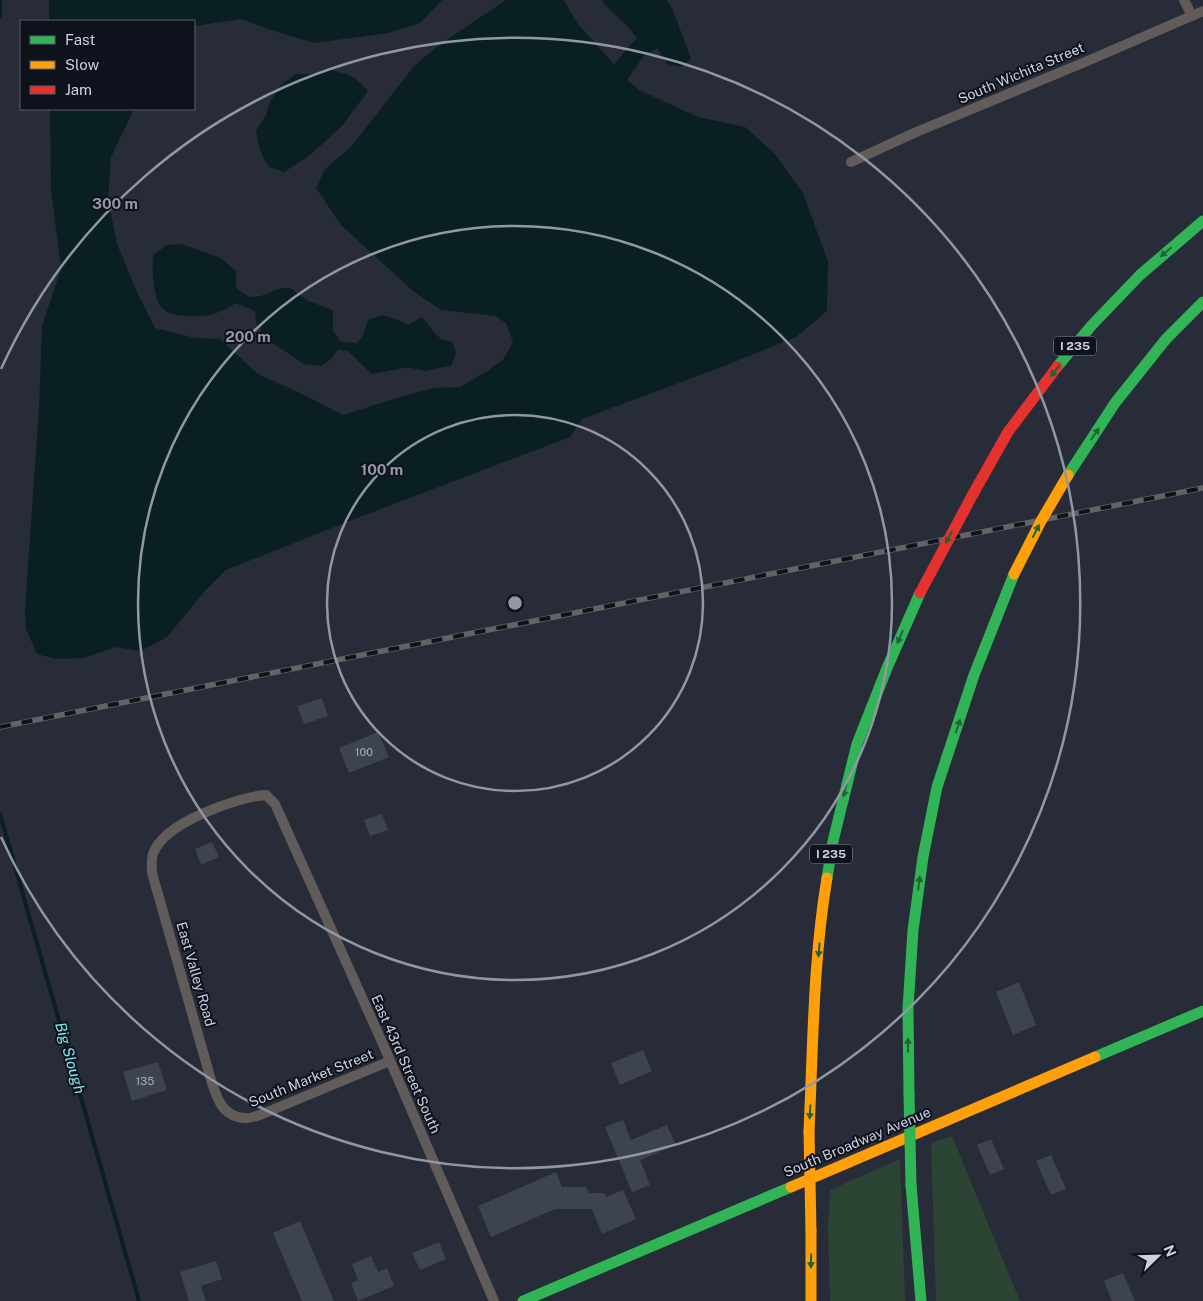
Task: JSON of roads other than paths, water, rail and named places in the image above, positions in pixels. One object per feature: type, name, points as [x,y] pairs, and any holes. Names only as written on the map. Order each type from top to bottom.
[{"type":"main road","name":"I 235","points":[[811,1298],[810,1131],[816,979],[824,901],[833,841],[857,744],[887,668],[920,593],[1008,432],[1092,325],[1140,275],[1201,222]]},
{"type":"main road","points":[[912,1301],[908,1008],[922,856],[940,778],[974,675],[1014,574],[1041,521],[1068,475],[1115,403],[1166,339],[1203,302]]},
{"type":"main road","name":"South Broadway Avenue","points":[[523,1301],[1203,1011]]},
{"type":"main road","points":[[911,1185],[921,1301]]},
{"type":"street","points":[[1184,0],[1192,16]]},
{"type":"street","name":"South Wichita Street","points":[[851,162],[914,133],[1203,11]]},
{"type":"street","name":"East 43rd Street South","points":[[153,854],[160,842],[175,828],[229,803],[266,795],[275,804],[390,1061],[494,1301]]},
{"type":"street","name":"East Valley Road","points":[[153,854],[152,873],[218,1101]]},
{"type":"street","name":"South Market Street","points":[[218,1101],[227,1112],[246,1118],[275,1109],[390,1061]]},
{"type":"waterway","name":"Big Slough","points":[[0,0],[0,17]]},
{"type":"waterway","name":"Big Slough","points":[[0,814],[139,1301]]},
{"type":"railway","points":[[0,727],[1203,488]]}]
